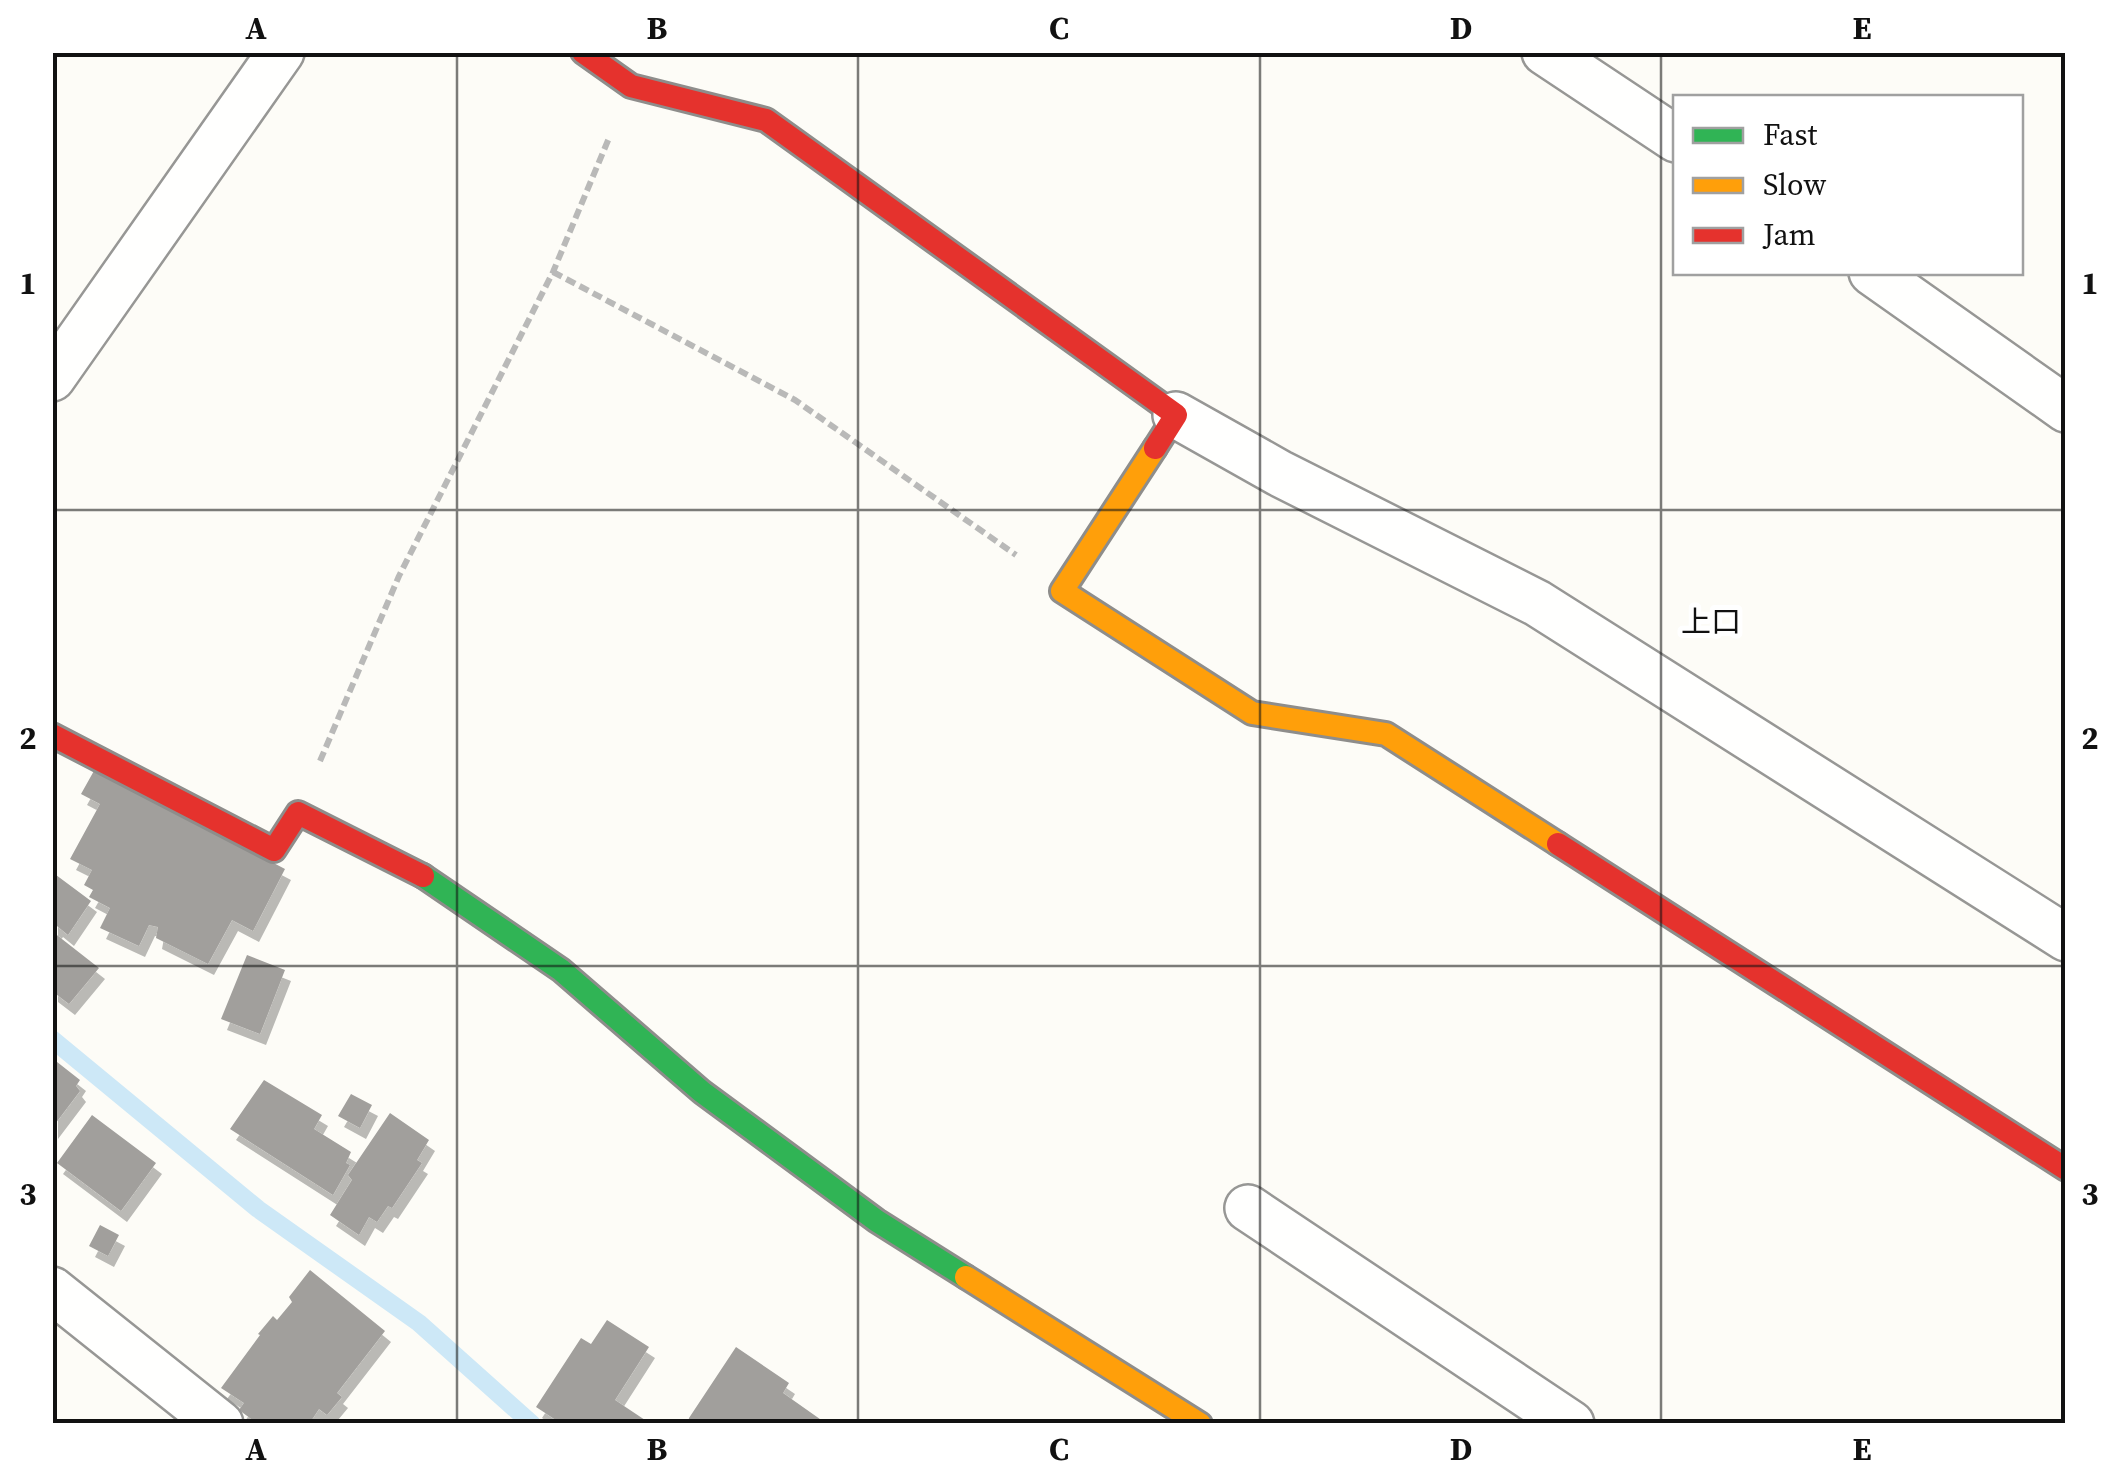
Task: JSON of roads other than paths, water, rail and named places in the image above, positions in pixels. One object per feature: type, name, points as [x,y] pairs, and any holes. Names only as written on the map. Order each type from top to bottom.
[{"type":"street","points":[[52,378],[281,52]]},
{"type":"street","points":[[583,52],[631,86],[766,120],[1176,415],[1279,473],[1536,603],[2066,938]]},
{"type":"street","points":[[1546,52],[1673,138]]},
{"type":"street","points":[[1876,275],[2066,409]]},
{"type":"street","points":[[1176,415],[1062,590],[1252,713],[1386,734],[2066,1169]]},
{"type":"street","points":[[52,735],[274,850],[298,812],[433,881],[562,970],[702,1092],[877,1221],[1200,1424]]},
{"type":"street","points":[[1248,1208],[1571,1424]]},
{"type":"street","points":[[52,1290],[220,1424]]},
{"type":"waterway","points":[[52,1039],[258,1209],[419,1323],[532,1424]]},
{"type":"district","name":"上口","points":[[1711,622]]}]
